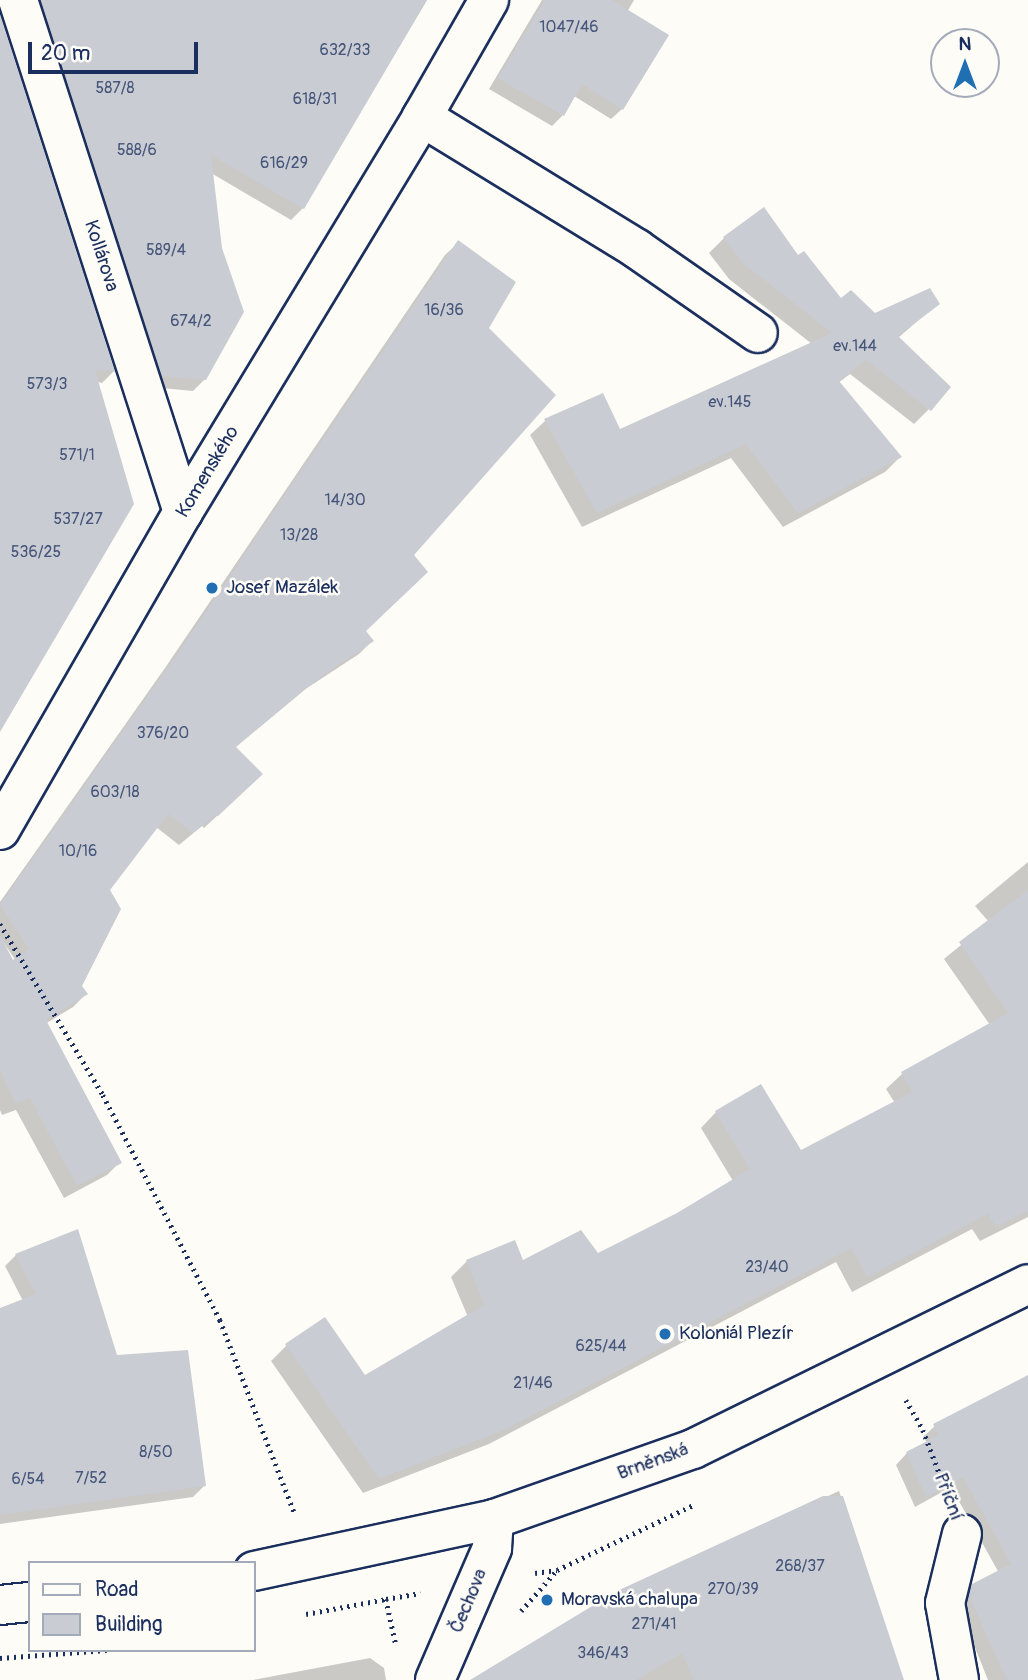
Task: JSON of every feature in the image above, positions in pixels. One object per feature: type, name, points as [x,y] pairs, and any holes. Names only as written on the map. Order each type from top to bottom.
[{"type":"street","name":"Kollárova","points":[[19,0],[183,512]]},
{"type":"street","name":"Komenského","points":[[0,830],[183,512],[422,117],[489,0]]},
{"type":"street","points":[[422,117],[637,249],[758,333]]},
{"type":"street","name":"Brněnská","points":[[256,1571],[309,1562],[494,1519],[693,1449],[1028,1284]]},
{"type":"street","name":"Čechova","points":[[435,1680],[492,1548],[494,1519]]},
{"type":"street","name":"Příční","points":[[959,1680],[945,1603],[962,1534]]},
{"type":"street","points":[[0,1605],[28,1602]]},
{"type":"path","points":[[0,925],[103,1095],[220,1320],[297,1521],[309,1562]]},
{"type":"path","points":[[898,1405],[919,1394]]},
{"type":"path","name":"Příční","points":[[907,1401],[923,1430],[962,1534]]},
{"type":"path","points":[[512,1620],[557,1570],[694,1504]]},
{"type":"path","points":[[293,1616],[386,1599],[397,1653]]},
{"type":"path","points":[[0,1658],[80,1652]]},
{"type":"building","points":[[41,0],[427,0],[304,209],[211,155],[222,248],[244,312],[206,380],[162,376]]},
{"type":"building","points":[[545,0],[612,0],[669,35],[623,110],[582,84],[564,116],[498,78]]},
{"type":"building","points":[[0,15],[115,372],[95,370],[134,504],[0,732]]},
{"type":"building","points":[[764,207],[798,255],[804,251],[841,298],[851,290],[875,313],[930,288],[940,304],[898,336],[951,387],[931,411],[866,360],[839,381],[902,457],[798,513],[746,444],[597,513],[544,419],[603,393],[620,429],[832,333],[744,264],[723,237]]},
{"type":"building","points":[[458,240],[516,282],[489,328],[556,395],[414,555],[428,572],[366,631],[374,641],[320,677],[236,747],[263,774],[218,816],[193,833],[168,814],[110,890],[121,909],[82,986],[88,994],[46,1020],[122,1163],[77,1186],[30,1098],[15,1103],[0,1069],[0,935],[13,960],[29,949],[0,905],[178,653]]},
{"type":"building","points":[[1028,890],[1028,1211],[996,1227],[988,1214],[867,1277],[852,1248],[506,1429],[379,1479],[285,1344],[325,1317],[365,1375],[484,1305],[466,1260],[515,1240],[523,1260],[581,1230],[598,1253],[677,1213],[750,1169],[715,1111],[761,1084],[801,1150],[912,1092],[901,1072],[1008,1013],[959,942]]},
{"type":"building","points":[[78,1229],[117,1355],[188,1350],[206,1486],[0,1515],[0,1308],[36,1294],[15,1254]]},
{"type":"building","points":[[1028,1375],[1028,1680],[1007,1680],[969,1596],[972,1584],[1011,1564],[963,1477],[926,1498],[906,1452],[939,1435],[933,1424]]},
{"type":"building","points":[[823,1496],[843,1496],[904,1680],[694,1680],[682,1653],[636,1680],[470,1680],[617,1591]]},
{"type":"place","name":"Josef Mazálek","points":[[212,588]]},
{"type":"place","name":"Koloniál Plezír","points":[[665,1334]]},
{"type":"place","name":"Moravská chalupa","points":[[547,1600]]}]
